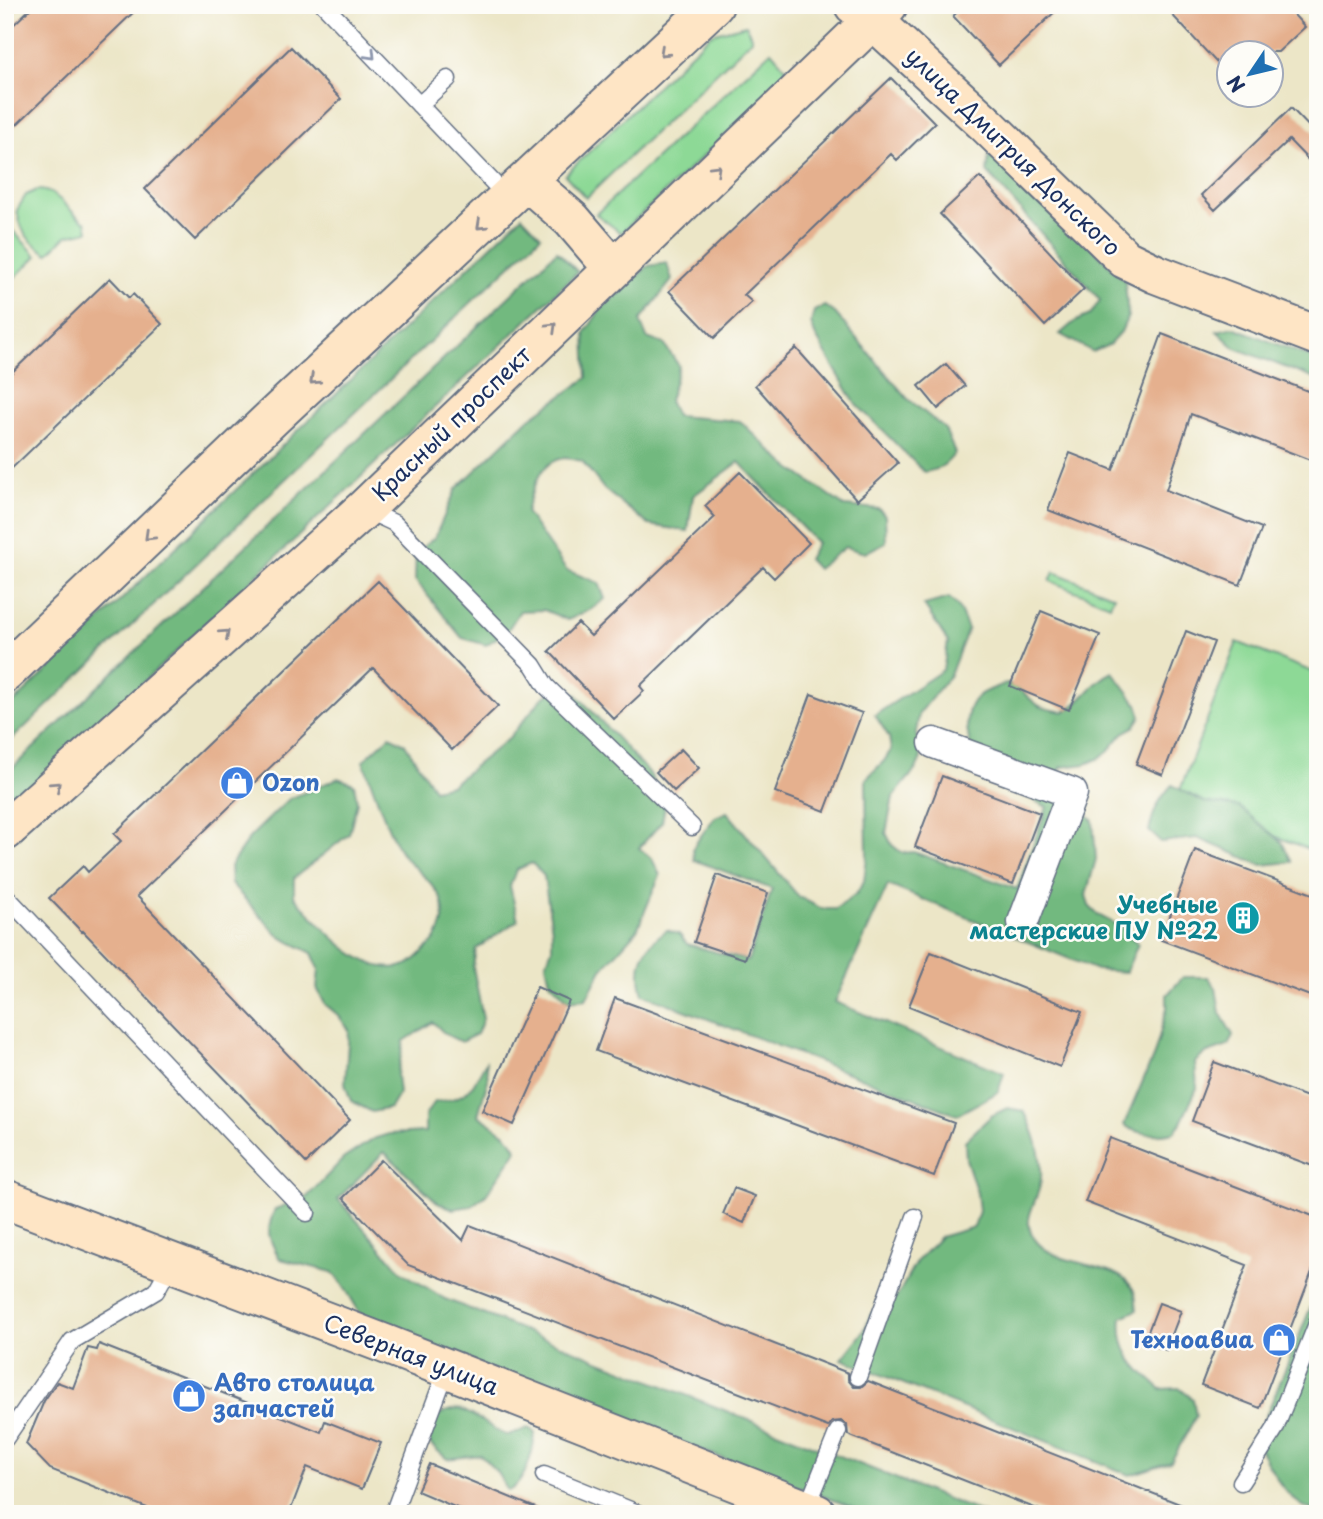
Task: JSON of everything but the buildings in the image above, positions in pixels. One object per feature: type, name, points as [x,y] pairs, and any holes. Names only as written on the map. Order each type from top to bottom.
[{"type":"main road","points":[[5,673],[273,417],[714,5]]},
{"type":"main road","name":"Красный проспект","points":[[5,831],[364,509],[612,268],[871,10]]},
{"type":"main road","name":"улица Дмитрия Донского","points":[[871,10],[1125,259],[1156,274],[1318,336]]},
{"type":"main road","points":[[518,190],[572,220],[612,268]]},
{"type":"main road","name":"Северная улица","points":[[5,1199],[447,1369],[796,1509]]},
{"type":"street","points":[[934,743],[1072,793],[1023,922]]},
{"type":"lane","points":[[324,5],[419,105],[518,190]]},
{"type":"lane","points":[[419,105],[448,79]]},
{"type":"lane","points":[[364,509],[394,523],[533,665],[546,686],[692,827]]},
{"type":"lane","points":[[5,895],[307,1213]]},
{"type":"lane","points":[[858,1377],[915,1217]]},
{"type":"lane","points":[[5,1439],[72,1342],[156,1291],[171,1264]]},
{"type":"lane","points":[[1241,1482],[1275,1429],[1318,1321]]},
{"type":"lane","points":[[393,1514],[447,1369]]},
{"type":"lane","points":[[796,1509],[838,1431]]},
{"type":"lane","points":[[544,1475],[640,1514]]},
{"type":"green space","points":[[746,25],[752,39],[586,198],[565,175],[711,34]]},
{"type":"green space","points":[[771,51],[791,74],[621,233],[596,214]]},
{"type":"green space","points":[[989,154],[1005,158],[1125,281],[1128,316],[1121,332],[1109,345],[1093,352],[1060,334],[1074,322],[1090,315],[1100,300],[987,172]]},
{"type":"green space","points":[[37,190],[58,197],[86,222],[88,231],[66,236],[48,254],[35,245],[23,231],[17,210],[26,195]]},
{"type":"green space","points":[[522,216],[541,236],[5,746],[5,711]]},
{"type":"green space","points":[[9,227],[37,256],[5,287],[5,230]]},
{"type":"green space","points":[[557,251],[578,272],[5,813],[5,775]]},
{"type":"green space","points":[[667,263],[672,280],[640,321],[647,338],[664,344],[679,366],[669,401],[676,416],[740,421],[785,464],[844,506],[879,509],[885,516],[886,542],[865,553],[845,547],[817,569],[808,559],[817,543],[739,462],[693,496],[688,531],[649,525],[604,489],[582,461],[564,458],[555,460],[542,471],[526,512],[566,570],[599,583],[605,599],[590,610],[568,620],[544,610],[520,611],[507,631],[486,645],[462,638],[415,580],[416,553],[435,537],[456,489],[530,418],[587,378],[585,333],[600,310],[648,266]]},
{"type":"green space","points":[[825,306],[835,313],[907,398],[945,429],[955,453],[945,464],[924,472],[855,403],[815,335],[811,323],[814,311]]},
{"type":"green space","points":[[1233,327],[1318,360],[1318,380],[1235,348],[1217,331]]},
{"type":"green space","points":[[1054,572],[1114,596],[1110,605],[1050,581]]},
{"type":"green space","points":[[949,598],[958,606],[968,629],[950,675],[919,714],[916,733],[921,758],[916,769],[893,797],[886,833],[892,845],[902,853],[914,852],[1017,889],[1047,807],[979,772],[971,750],[967,725],[972,703],[980,695],[1002,685],[1012,685],[1041,707],[1064,712],[1113,672],[1137,704],[1141,716],[1134,727],[1123,733],[1098,759],[1086,764],[1062,767],[1054,777],[1058,788],[1093,821],[1096,859],[1086,895],[1089,906],[1098,915],[1121,927],[1138,944],[1126,972],[1097,970],[888,885],[835,1002],[1004,1073],[998,1092],[957,1115],[643,994],[640,974],[640,965],[646,950],[667,930],[679,934],[687,944],[748,961],[772,889],[694,860],[693,848],[700,837],[715,817],[727,812],[799,897],[822,909],[836,909],[857,893],[864,881],[867,856],[866,779],[891,750],[889,737],[875,715],[943,670],[948,642],[924,605]]},
{"type":"green space","points":[[1237,642],[1318,674],[1316,852],[1177,798]]},
{"type":"green space","points":[[560,688],[577,695],[650,774],[665,806],[662,822],[639,848],[652,859],[660,875],[637,930],[602,969],[586,999],[569,1001],[550,982],[546,964],[552,948],[552,930],[544,876],[532,863],[516,870],[510,886],[518,920],[476,949],[473,967],[483,1019],[477,1034],[461,1042],[445,1034],[433,1022],[404,1041],[397,1075],[399,1093],[390,1108],[372,1112],[351,1101],[345,1084],[349,1030],[325,1004],[317,988],[319,969],[312,953],[280,937],[231,884],[230,866],[250,837],[289,799],[338,778],[354,784],[357,802],[349,834],[294,878],[294,896],[316,921],[359,958],[391,968],[410,964],[438,934],[443,905],[435,888],[397,846],[363,761],[390,736],[405,744],[434,789],[451,785],[508,739],[544,696]]},
{"type":"green space","points":[[1172,785],[1204,802],[1239,807],[1282,842],[1292,862],[1262,865],[1197,838],[1161,842],[1149,831],[1157,806]]},
{"type":"green space","points":[[1183,977],[1208,977],[1216,988],[1220,1013],[1233,1035],[1228,1046],[1205,1054],[1195,1062],[1197,1088],[1174,1132],[1142,1133],[1124,1125],[1154,1055],[1167,1008],[1167,995]]},
{"type":"green space","points":[[486,1062],[488,1080],[478,1115],[507,1135],[517,1150],[486,1195],[471,1206],[453,1209],[437,1202],[384,1152],[338,1199],[402,1272],[445,1299],[985,1514],[870,1514],[442,1352],[362,1317],[344,1286],[332,1272],[280,1259],[269,1235],[275,1209],[307,1197],[343,1159],[373,1139],[389,1134],[425,1132],[425,1115],[435,1102],[455,1098],[468,1091]]},
{"type":"green space","points":[[1007,1108],[1024,1111],[1039,1152],[1040,1187],[1029,1218],[1032,1234],[1048,1251],[1114,1273],[1125,1280],[1134,1291],[1137,1310],[1122,1317],[1126,1350],[1144,1374],[1161,1389],[1179,1388],[1193,1399],[1196,1416],[1171,1462],[1130,1475],[842,1359],[864,1331],[871,1314],[898,1295],[916,1262],[940,1237],[974,1227],[979,1211],[977,1193],[966,1159],[965,1141],[991,1116]]},
{"type":"green space","points":[[1318,1290],[1318,1512],[1296,1501],[1280,1484],[1256,1440]]},
{"type":"green space","points":[[458,1409],[503,1434],[529,1428],[535,1433],[524,1474],[508,1491],[496,1471],[480,1455],[447,1459],[430,1444],[430,1430],[435,1419],[444,1412]]},
{"type":"place","name":"Ozon","points":[[237,783]]},
{"type":"place","name":"Учебные мастерские ПУ №22","points":[[1243,918]]},
{"type":"place","name":"Техноавиа","points":[[1279,1340]]},
{"type":"place","name":"Авто столица запчастей","points":[[189,1396]]}]
